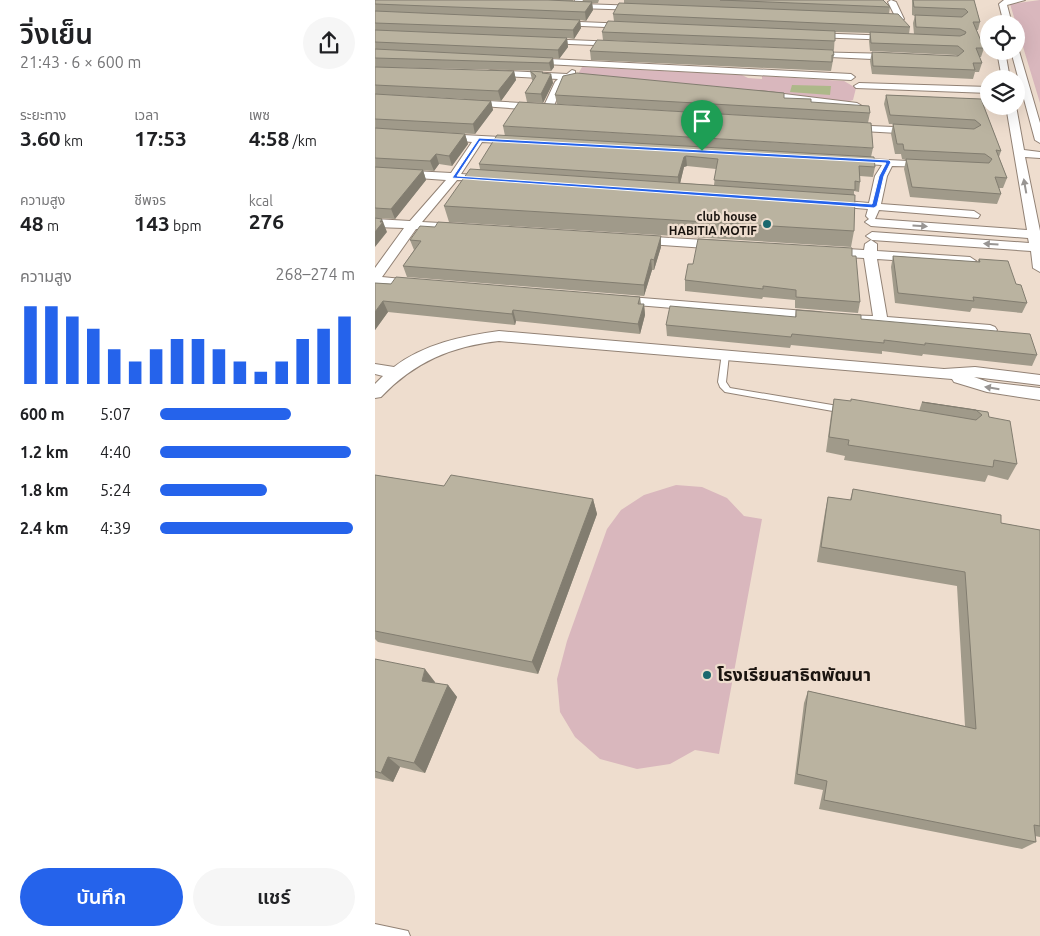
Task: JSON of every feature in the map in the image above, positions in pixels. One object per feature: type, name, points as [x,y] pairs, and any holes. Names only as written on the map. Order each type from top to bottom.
[{"type":"street","points":[[1006,15],[1003,4],[1007,1],[1021,0]]},
{"type":"street","points":[[892,1],[901,2]]},
{"type":"street","points":[[870,17],[904,19],[892,1]]},
{"type":"street","points":[[575,4],[646,8]]},
{"type":"street","points":[[554,23],[592,37],[626,45]]},
{"type":"street","points":[[538,41],[592,37],[641,26]]},
{"type":"street","points":[[807,34],[902,39]]},
{"type":"street","points":[[855,117],[860,89],[851,66],[856,37]]},
{"type":"street","points":[[803,53],[851,66]]},
{"type":"street","points":[[523,61],[562,63],[576,56],[579,64]]},
{"type":"street","points":[[579,64],[851,66],[899,58]]},
{"type":"street","points":[[457,102],[553,108],[555,80],[562,63]]},
{"type":"street","points":[[569,78],[579,64]]},
{"type":"street","points":[[478,73],[555,80],[569,78],[595,79]]},
{"type":"street","points":[[860,89],[980,90]]},
{"type":"street","points":[[925,91],[980,96]]},
{"type":"street","points":[[751,93],[922,132]]},
{"type":"street","points":[[1025,97],[1040,140]]},
{"type":"street","points":[[1013,115],[1037,234],[1040,268]]},
{"type":"street","points":[[836,127],[855,117]]},
{"type":"street","points":[[431,136],[527,142]]},
{"type":"street","points":[[434,285],[375,279],[413,225],[454,177],[479,139]]},
{"type":"street","points":[[1019,150],[1040,149]]},
{"type":"street","points":[[1019,150],[1040,155]]},
{"type":"street","points":[[840,159],[935,165]]},
{"type":"street","points":[[881,321],[870,255],[871,222],[881,176],[889,162]]},
{"type":"street","points":[[375,172],[504,180]]},
{"type":"street","points":[[822,202],[974,215]]},
{"type":"street","points":[[871,222],[1037,234]]},
{"type":"street","points":[[375,223],[467,229]]},
{"type":"street","points":[[872,236],[1038,247]]},
{"type":"street","points":[[624,239],[733,246]]},
{"type":"street","points":[[821,252],[970,261]]},
{"type":"street","points":[[600,298],[990,330]]},
{"type":"street","points":[[375,393],[396,373],[423,355],[443,346],[477,338],[499,336],[944,374],[975,372],[1040,380]]},
{"type":"street","points":[[375,369],[396,373]]},
{"type":"street","points":[[944,374],[987,388],[1040,394]]},
{"type":"lane","points":[[725,355],[721,382],[728,390],[852,411]]},
{"type":"lane","points":[[375,931],[403,936]]},
{"type":"shaded area","points":[[1040,0],[1040,103],[1025,54],[1025,15],[1013,15],[1010,4]]},
{"type":"shaded area","points":[[582,67],[742,75],[748,78],[762,79],[762,76],[844,81],[856,88],[853,100],[846,102],[724,87],[577,76]]},
{"type":"shaded area","points":[[792,85],[831,86],[830,95],[790,92]]},
{"type":"shaded area","points":[[676,485],[702,487],[727,498],[744,516],[762,519],[719,754],[695,750],[670,764],[637,769],[600,759],[575,737],[560,712],[557,679],[567,641],[607,529],[621,510],[644,495]]},
{"type":"building","points":[[375,0],[548,0],[592,2],[585,12],[375,4]]},
{"type":"building","points":[[720,0],[883,0],[890,7]]},
{"type":"building","points":[[913,0],[974,0],[980,22],[973,22],[980,39],[980,48],[976,48],[982,63],[973,63],[975,70],[873,66],[872,52],[958,56],[964,51],[958,46],[871,43],[870,32],[960,36],[965,34],[966,32],[960,29],[916,27],[915,15],[962,17],[968,12],[965,9],[914,7]]},
{"type":"building","points":[[619,3],[898,14],[910,27],[613,14]]},
{"type":"building","points":[[375,11],[580,20],[573,30],[375,23]]},
{"type":"building","points":[[608,21],[835,31],[835,41],[602,32]]},
{"type":"building","points":[[375,30],[567,38],[558,50],[375,42]]},
{"type":"building","points":[[597,40],[833,50],[834,55],[832,55],[832,62],[590,51]]},
{"type":"building","points":[[375,49],[553,58],[549,63],[375,58]]},
{"type":"building","points":[[375,67],[514,71],[498,91],[375,85]]},
{"type":"building","points":[[530,71],[551,74],[541,94],[525,93],[536,76]]},
{"type":"building","points":[[577,73],[784,93],[784,98],[811,99],[811,102],[869,106],[870,113],[555,95],[563,76]]},
{"type":"building","points":[[375,94],[491,101],[473,124],[375,119]]},
{"type":"building","points":[[886,95],[980,99],[980,115],[987,115],[1001,151],[996,150],[1007,178],[995,177],[1001,194],[912,187],[906,159],[989,163],[992,159],[985,154],[904,150],[903,144],[897,144],[893,124],[974,129],[981,125],[975,120],[890,115]]},
{"type":"building","points":[[519,102],[871,123],[873,148],[503,126]]},
{"type":"building","points":[[375,128],[465,134],[449,156],[436,154],[430,161],[375,158]]},
{"type":"building","points":[[497,135],[874,157],[875,167],[859,166],[860,182],[855,181],[855,190],[714,180],[718,159],[686,156],[684,157],[678,177],[479,164]]},
{"type":"building","points":[[375,167],[423,170],[391,209],[375,208]]},
{"type":"building","points":[[470,169],[855,195],[854,231],[444,206]]},
{"type":"building","points":[[375,218],[382,219],[380,222],[383,222],[375,232]]},
{"type":"building","points":[[438,222],[661,236],[654,260],[651,259],[644,285],[403,266],[421,241],[410,240],[420,226],[435,227]]},
{"type":"building","points":[[698,239],[852,248],[852,256],[856,256],[860,302],[796,297],[796,290],[763,286],[763,289],[685,280],[688,264],[693,264]]},
{"type":"building","points":[[893,256],[980,262],[979,259],[1008,261],[1016,284],[1021,285],[1027,303],[973,297],[974,301],[898,293]]},
{"type":"building","points":[[396,277],[640,297],[638,304],[644,304],[638,324],[513,310],[512,314],[383,301],[375,312],[375,283],[391,284]]},
{"type":"building","points":[[670,306],[796,317],[796,310],[861,315],[861,319],[1030,334],[1037,355],[925,343],[925,345],[884,340],[884,343],[792,334],[791,337],[666,325]]},
{"type":"building","points":[[834,399],[851,401],[851,399],[976,420],[982,415],[976,410],[988,412],[989,417],[1010,421],[1017,464],[994,460],[993,467],[848,445],[849,440],[829,437]]},
{"type":"building","points":[[375,475],[444,486],[451,475],[593,499],[532,662],[375,631]]},
{"type":"building","points":[[853,489],[1001,515],[1001,523],[1040,530],[1040,826],[1034,825],[1036,842],[824,800],[827,781],[797,774],[808,691],[976,729],[965,572],[821,547],[828,497],[851,500]]},
{"type":"building","points":[[375,659],[425,669],[422,681],[448,685],[414,763],[388,757],[381,773],[375,771]]},
{"type":"place","name":"club house HABITIA MOTIF","points":[[767,224]]},
{"type":"place","name":"โรงเรียนสาธิตพัฒนา","points":[[707,675]]},
{"type":"route","points":[[479,139],[702,151],[889,162],[881,176],[874,206],[454,177],[479,139]]}]
